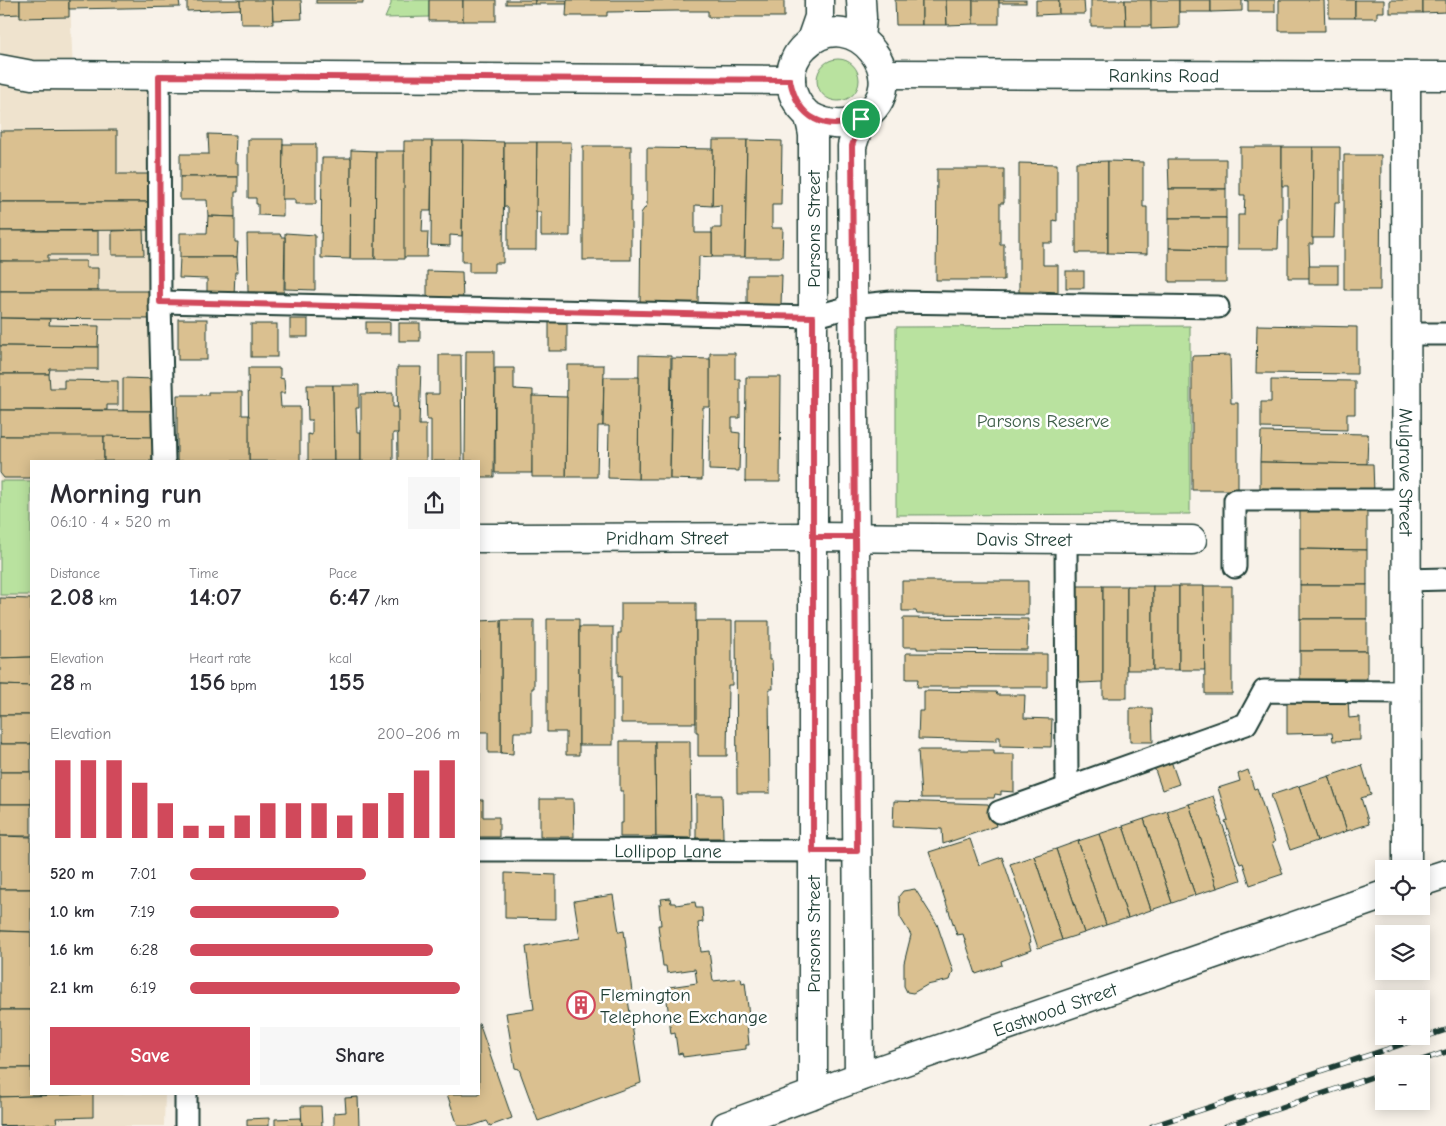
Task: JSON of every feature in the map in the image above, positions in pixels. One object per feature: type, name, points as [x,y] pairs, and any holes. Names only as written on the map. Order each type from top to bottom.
[{"type":"street","points":[[811,40],[819,17],[819,0]]},
{"type":"street","points":[[860,38],[861,0]]},
{"type":"street","points":[[848,33],[860,38],[872,47],[880,60],[883,88],[879,100],[861,119],[847,124],[833,125],[820,122],[808,115],[799,105],[793,93],[790,80],[796,58],[811,40],[822,34],[848,33]]},
{"type":"street","points":[[0,69],[32,75],[790,80]]},
{"type":"street","name":"Rankins Road","points":[[883,74],[1446,76]]},
{"type":"street","points":[[0,84],[32,75]]},
{"type":"street","name":"Mulgrave Street","points":[[1406,76],[1407,860]]},
{"type":"street","name":"Parsons Street","points":[[808,115],[813,135],[813,1094]]},
{"type":"street","name":"Parsons Street","points":[[859,1077],[852,146],[861,119]]},
{"type":"street","name":"Pridham Street","points":[[480,538],[855,537]]},
{"type":"street","name":"Davis Street","points":[[855,537],[1192,540]]},
{"type":"street","points":[[1430,879],[1446,874]]},
{"type":"street","name":"Eastwood Street","points":[[726,1126],[859,1077],[1375,898]]},
{"type":"lane","points":[[159,76],[160,302],[164,460]]},
{"type":"lane","points":[[160,302],[813,317],[853,306],[891,302],[1218,307]]},
{"type":"lane","points":[[1407,334],[1446,334]]},
{"type":"lane","points":[[1236,567],[1235,500],[1407,500]]},
{"type":"lane","points":[[1066,538],[1067,788]]},
{"type":"lane","points":[[1406,580],[1446,579]]},
{"type":"lane","points":[[999,812],[1246,724],[1264,691],[1407,692]]},
{"type":"lane","name":"Lollipop Lane","points":[[480,850],[857,851]]},
{"type":"lane","points":[[186,1095],[186,1126]]},
{"type":"shaded area","points":[[0,0],[70,0],[73,75],[159,76],[164,460],[30,460],[30,1095],[165,1095],[164,1126],[0,1126]]},
{"type":"green space","points":[[391,0],[429,0],[429,17],[385,18]]},
{"type":"green space","points":[[838,59],[853,65],[859,80],[853,95],[838,101],[823,95],[817,80],[823,65]]},
{"type":"green space","name":"Parsons Reserve","points":[[1190,326],[1190,514],[896,515],[896,327]]},
{"type":"green space","points":[[0,481],[30,481],[30,595],[0,595]]},
{"type":"building","points":[[0,0],[20,0],[20,14],[0,15]]},
{"type":"building","points":[[20,0],[69,0],[69,17],[20,18]]},
{"type":"building","points":[[69,0],[179,0],[180,7],[69,9]]},
{"type":"building","points":[[187,0],[240,0],[241,9],[187,11]]},
{"type":"building","points":[[240,0],[272,0],[273,24],[241,24]]},
{"type":"building","points":[[272,0],[301,0],[302,19],[273,20]]},
{"type":"building","points":[[316,0],[363,0],[363,3],[316,3]]},
{"type":"building","points":[[429,0],[463,0],[463,21],[429,21]]},
{"type":"building","points":[[463,0],[496,0],[496,21],[463,21]]},
{"type":"building","points":[[506,0],[535,0],[535,4],[506,4]]},
{"type":"building","points":[[535,0],[567,0],[567,4],[535,4]]},
{"type":"building","points":[[567,0],[784,0],[784,17],[708,17],[708,11],[607,12],[607,16],[566,16]]},
{"type":"building","points":[[895,0],[922,0],[922,25],[896,25]]},
{"type":"building","points":[[922,0],[946,0],[947,25],[922,25]]},
{"type":"building","points":[[946,0],[973,0],[973,24],[947,25]]},
{"type":"building","points":[[973,0],[999,0],[999,24],[973,24]]},
{"type":"building","points":[[999,0],[1026,0],[1026,3],[999,3]]},
{"type":"building","points":[[1036,0],[1059,0],[1059,14],[1036,15]]},
{"type":"building","points":[[1059,0],[1084,0],[1085,14],[1059,14]]},
{"type":"building","points":[[1091,0],[1125,0],[1126,26],[1091,26]]},
{"type":"building","points":[[1125,0],[1151,0],[1152,26],[1126,26]]},
{"type":"building","points":[[1151,0],[1179,0],[1179,28],[1151,29]]},
{"type":"building","points":[[1179,0],[1211,0],[1211,12],[1179,12]]},
{"type":"building","points":[[1211,0],[1242,0],[1242,11],[1211,12]]},
{"type":"building","points":[[1242,0],[1275,0],[1275,12],[1248,12],[1248,1]]},
{"type":"building","points":[[1279,0],[1324,0],[1325,31],[1279,31]]},
{"type":"building","points":[[1329,0],[1355,0],[1355,18],[1329,18]]},
{"type":"building","points":[[1355,0],[1384,0],[1384,12],[1377,12],[1377,18],[1355,18]]},
{"type":"building","points":[[1390,0],[1423,0],[1423,13],[1390,13]]},
{"type":"building","points":[[1423,0],[1446,0],[1446,12],[1423,13]]},
{"type":"building","points":[[117,130],[117,174],[153,174],[153,202],[0,202],[0,131]]},
{"type":"building","points":[[208,134],[236,135],[235,163],[238,163],[238,177],[180,177],[180,154],[209,154]]},
{"type":"building","points":[[248,139],[283,139],[283,216],[258,215],[256,198],[248,198]]},
{"type":"building","points":[[713,140],[747,140],[745,257],[712,257],[712,228],[721,228],[721,205],[712,206]]},
{"type":"building","points":[[747,140],[782,141],[781,205],[772,205],[772,228],[783,228],[782,257],[745,257]]},
{"type":"building","points":[[404,141],[432,141],[431,211],[423,211],[422,232],[428,232],[427,257],[403,257]]},
{"type":"building","points":[[432,141],[463,141],[462,236],[450,235],[450,246],[431,245]]},
{"type":"building","points":[[463,141],[504,142],[503,263],[494,263],[494,272],[469,272],[469,262],[462,262]]},
{"type":"building","points":[[504,142],[537,142],[536,250],[508,250],[508,207],[504,207]]},
{"type":"building","points":[[537,142],[571,142],[570,236],[541,236],[541,212],[536,212]]},
{"type":"building","points":[[283,144],[316,144],[316,204],[295,204],[295,199],[282,199]]},
{"type":"building","points":[[583,146],[631,146],[631,260],[583,260]]},
{"type":"building","points":[[1240,147],[1282,147],[1282,219],[1279,219],[1278,249],[1238,249],[1238,215],[1244,215],[1245,195],[1240,195]]},
{"type":"building","points":[[1282,147],[1313,147],[1313,244],[1309,244],[1310,278],[1288,278],[1288,186],[1282,186]]},
{"type":"building","points":[[1313,147],[1340,147],[1340,202],[1335,202],[1334,238],[1312,238]]},
{"type":"building","points":[[647,148],[713,149],[712,206],[695,205],[695,233],[712,233],[712,257],[699,256],[698,303],[640,303],[641,213],[647,205]]},
{"type":"building","points":[[351,150],[376,151],[375,259],[350,259]]},
{"type":"building","points":[[376,151],[404,151],[404,259],[375,259]]},
{"type":"building","points":[[1344,155],[1381,155],[1380,290],[1344,290]]},
{"type":"building","points":[[322,158],[351,158],[350,259],[321,258]]},
{"type":"building","points":[[1168,159],[1226,159],[1226,189],[1169,189]]},
{"type":"building","points":[[1108,161],[1108,253],[1076,253],[1076,162]]},
{"type":"building","points":[[1108,161],[1143,162],[1143,207],[1147,207],[1147,254],[1108,253]]},
{"type":"building","points":[[1019,163],[1057,164],[1057,221],[1053,220],[1053,243],[1043,243],[1043,265],[1058,265],[1058,292],[1039,291],[1039,297],[1019,297]]},
{"type":"building","points":[[937,169],[1004,169],[1004,203],[1000,203],[1000,244],[1004,244],[1004,280],[936,280]]},
{"type":"building","points":[[180,177],[238,177],[238,192],[235,192],[235,217],[208,216],[207,200],[180,200]]},
{"type":"building","points":[[1169,189],[1226,189],[1226,218],[1169,218]]},
{"type":"building","points":[[0,202],[153,202],[153,230],[0,231]]},
{"type":"building","points":[[208,216],[235,217],[235,242],[238,242],[237,257],[180,257],[180,233],[207,233]]},
{"type":"building","points":[[1169,218],[1226,218],[1226,249],[1169,248]]},
{"type":"building","points":[[143,230],[144,255],[112,255],[112,231]]},
{"type":"building","points":[[0,231],[98,231],[98,255],[48,255],[48,262],[0,261]]},
{"type":"building","points":[[285,233],[315,235],[315,290],[285,289]]},
{"type":"building","points":[[247,234],[280,234],[281,237],[285,237],[284,292],[248,292]]},
{"type":"building","points":[[1169,248],[1226,249],[1226,282],[1169,282]]},
{"type":"building","points":[[180,257],[237,257],[238,272],[235,272],[234,296],[207,296],[207,279],[179,278]]},
{"type":"building","points":[[0,261],[86,261],[86,268],[98,268],[98,291],[0,291]]},
{"type":"building","points":[[1309,266],[1338,266],[1338,284],[1309,284]]},
{"type":"building","points":[[427,271],[462,272],[463,302],[427,302]]},
{"type":"building","points":[[1066,271],[1084,271],[1084,288],[1066,288]]},
{"type":"building","points":[[747,275],[782,275],[781,305],[747,305]]},
{"type":"building","points":[[0,291],[153,291],[153,319],[0,318]]},
{"type":"building","points":[[0,318],[50,319],[49,325],[99,326],[98,347],[0,346]]},
{"type":"building","points":[[178,319],[207,319],[207,360],[178,360]]},
{"type":"building","points":[[290,319],[308,319],[308,337],[290,337]]},
{"type":"building","points":[[366,322],[390,322],[390,334],[366,334]]},
{"type":"building","points":[[549,322],[567,322],[567,351],[549,351]]},
{"type":"building","points":[[399,323],[420,323],[420,341],[399,341]]},
{"type":"building","points":[[251,324],[277,324],[277,357],[251,357]]},
{"type":"building","points":[[1257,325],[1357,327],[1357,374],[1256,373]]},
{"type":"building","points":[[0,346],[98,347],[98,369],[50,369],[49,374],[0,374]]},
{"type":"building","points":[[466,351],[494,351],[494,477],[480,477],[480,460],[465,460]]},
{"type":"building","points":[[710,353],[735,353],[735,379],[740,379],[740,418],[732,418],[732,432],[740,433],[739,471],[709,470]]},
{"type":"building","points":[[439,355],[461,355],[462,460],[431,460],[431,420],[427,420],[426,394],[439,394]]},
{"type":"building","points":[[639,355],[671,356],[670,479],[638,479]]},
{"type":"building","points":[[1230,355],[1231,403],[1238,403],[1238,490],[1192,490],[1192,356]]},
{"type":"building","points":[[672,358],[710,359],[710,407],[703,407],[702,480],[670,479]]},
{"type":"building","points":[[567,365],[604,365],[603,426],[598,426],[597,477],[566,477]]},
{"type":"building","points":[[397,367],[421,367],[419,425],[426,425],[426,460],[398,460]]},
{"type":"building","points":[[248,368],[280,368],[280,378],[284,379],[285,393],[280,393],[281,407],[300,407],[300,460],[249,460]]},
{"type":"building","points":[[495,368],[514,368],[514,389],[533,390],[532,473],[495,473]]},
{"type":"building","points":[[0,374],[49,374],[50,388],[64,388],[64,380],[118,381],[118,405],[107,405],[107,410],[0,410]]},
{"type":"building","points":[[604,377],[639,377],[638,479],[608,478],[609,426],[603,426]]},
{"type":"building","points":[[746,377],[781,377],[780,482],[745,482]]},
{"type":"building","points":[[123,378],[155,379],[155,411],[123,411]]},
{"type":"building","points":[[1271,380],[1355,381],[1355,414],[1347,414],[1347,430],[1261,428],[1261,402],[1271,402]]},
{"type":"building","points":[[307,385],[333,385],[334,460],[308,460],[308,434],[312,435],[312,420],[308,420]]},
{"type":"building","points":[[333,385],[359,385],[359,408],[356,408],[357,432],[361,432],[361,460],[334,460]]},
{"type":"building","points":[[208,392],[242,392],[242,415],[249,415],[249,460],[177,460],[177,395],[208,395]]},
{"type":"building","points":[[393,393],[393,407],[398,407],[398,433],[393,433],[393,460],[361,460],[361,394]]},
{"type":"building","points":[[532,396],[567,397],[566,477],[532,477]]},
{"type":"building","points":[[0,410],[155,411],[153,437],[0,436]]},
{"type":"building","points":[[1261,432],[1368,434],[1367,464],[1260,462]]},
{"type":"building","points":[[0,436],[104,436],[104,460],[30,460],[30,478],[4,478],[0,473]]},
{"type":"building","points":[[104,436],[153,437],[152,460],[104,460]]},
{"type":"building","points":[[1260,462],[1373,464],[1374,493],[1260,491]]},
{"type":"building","points":[[1300,511],[1367,511],[1367,550],[1300,549]]},
{"type":"building","points":[[1300,549],[1367,550],[1367,585],[1300,585]]},
{"type":"building","points":[[902,581],[1028,581],[1028,615],[917,614],[916,611],[902,611]]},
{"type":"building","points":[[1300,585],[1367,585],[1367,619],[1300,619]]},
{"type":"building","points":[[1076,586],[1103,586],[1103,682],[1081,683],[1077,676]]},
{"type":"building","points":[[1103,586],[1127,586],[1127,698],[1103,698]]},
{"type":"building","points":[[1127,586],[1153,586],[1153,670],[1127,670]]},
{"type":"building","points":[[1153,586],[1179,586],[1179,670],[1153,670]]},
{"type":"building","points":[[1179,586],[1204,586],[1205,670],[1179,670]]},
{"type":"building","points":[[1204,586],[1232,586],[1232,694],[1205,694]]},
{"type":"building","points":[[0,598],[30,599],[30,657],[0,658]]},
{"type":"building","points":[[621,603],[696,603],[696,723],[621,723],[621,676],[618,677],[618,633],[621,633]]},
{"type":"building","points":[[903,618],[1028,619],[1027,650],[917,649],[917,647],[903,647]]},
{"type":"building","points":[[547,619],[579,619],[579,755],[566,755],[566,732],[547,732]]},
{"type":"building","points":[[1300,619],[1367,619],[1367,651],[1300,651]]},
{"type":"building","points":[[501,620],[534,620],[532,732],[514,732],[513,754],[501,753]]},
{"type":"building","points":[[501,620],[501,753],[488,753],[488,732],[480,732],[480,621]]},
{"type":"building","points":[[696,621],[732,621],[732,685],[728,685],[727,756],[698,756],[698,732],[696,732]]},
{"type":"building","points":[[736,621],[769,621],[769,660],[772,660],[773,689],[769,689],[770,793],[737,793]]},
{"type":"building","points":[[579,627],[613,627],[613,745],[579,745]]},
{"type":"building","points":[[1300,651],[1367,651],[1367,679],[1300,679]]},
{"type":"building","points":[[906,653],[1047,654],[1047,687],[917,687],[918,679],[906,679]]},
{"type":"building","points":[[30,657],[30,686],[0,685],[0,658]]},
{"type":"building","points":[[0,685],[30,686],[30,715],[0,715]]},
{"type":"building","points":[[924,691],[996,692],[997,695],[1025,695],[1024,718],[1052,719],[1051,747],[1000,746],[1000,737],[996,737],[996,741],[918,739],[919,711],[924,711]]},
{"type":"building","points":[[1348,699],[1349,718],[1360,717],[1360,740],[1333,741],[1332,733],[1287,734],[1287,700]]},
{"type":"building","points":[[1130,708],[1152,708],[1153,742],[1130,742]]},
{"type":"building","points":[[0,715],[30,715],[30,744],[0,744]]},
{"type":"building","points":[[620,741],[655,741],[656,837],[620,837],[620,823],[623,823],[623,791],[620,791]]},
{"type":"building","points":[[655,741],[690,741],[691,838],[656,837]]},
{"type":"building","points":[[0,744],[30,744],[30,772],[0,772]]},
{"type":"building","points":[[918,750],[994,750],[994,754],[1014,754],[1014,792],[1001,791],[1001,795],[995,794],[994,798],[921,798]]},
{"type":"building","points":[[1171,761],[1179,784],[1162,790],[1154,767]]},
{"type":"building","points":[[1362,765],[1371,795],[1361,798],[1369,824],[1347,831],[1329,776]]},
{"type":"building","points":[[1248,770],[1254,789],[1257,788],[1275,842],[1272,843],[1283,874],[1250,885],[1243,863],[1240,864],[1225,821],[1228,820],[1218,788],[1240,781],[1238,774]]},
{"type":"building","points":[[0,772],[30,772],[30,804],[0,804]]},
{"type":"building","points":[[1329,776],[1347,831],[1317,841],[1299,786]]},
{"type":"building","points":[[1299,786],[1317,841],[1290,850],[1271,795]]},
{"type":"building","points":[[696,795],[722,795],[723,838],[696,838]]},
{"type":"building","points":[[1213,796],[1241,880],[1217,888],[1189,804]]},
{"type":"building","points":[[540,799],[573,799],[574,837],[540,837]]},
{"type":"building","points":[[480,800],[483,800],[483,817],[499,817],[499,837],[480,837]]},
{"type":"building","points":[[894,801],[988,804],[996,826],[943,844],[942,829],[893,827]]},
{"type":"building","points":[[0,804],[30,804],[30,836],[0,836]]},
{"type":"building","points":[[1189,804],[1217,888],[1195,895],[1167,811]]},
{"type":"building","points":[[1167,811],[1195,895],[1172,903],[1144,819]]},
{"type":"building","points":[[1144,819],[1172,903],[1151,910],[1123,826]]},
{"type":"building","points":[[1123,826],[1151,910],[1128,918],[1099,834]]},
{"type":"building","points":[[1099,834],[1128,918],[1106,925],[1078,841]]},
{"type":"building","points":[[0,836],[30,837],[30,889],[0,889]]},
{"type":"building","points":[[970,839],[979,865],[1002,857],[1031,942],[1029,943],[1031,950],[1001,961],[1002,965],[976,974],[963,934],[957,935],[929,852]]},
{"type":"building","points":[[1078,841],[1106,925],[1084,933],[1056,849]]},
{"type":"building","points":[[1056,849],[1084,933],[1062,940],[1034,856]]},
{"type":"building","points":[[1034,856],[1062,940],[1038,948],[1010,864]]},
{"type":"building","points":[[505,873],[556,875],[556,919],[505,918]]},
{"type":"building","points":[[0,889],[30,889],[30,932],[0,931]]},
{"type":"building","points":[[915,889],[937,924],[953,971],[950,980],[927,985],[913,993],[907,992],[904,986],[904,963],[911,935],[900,917],[899,896],[903,891]]},
{"type":"building","name":"Flemington Telephone Exchange","points":[[613,895],[619,932],[624,931],[633,999],[628,1000],[641,1083],[538,1121],[519,1069],[515,1068],[506,1013],[534,1009],[526,947],[580,938],[574,901]]},
{"type":"building","points":[[670,898],[671,903],[676,905],[695,902],[696,908],[702,908],[703,922],[698,923],[701,952],[709,951],[713,981],[741,978],[742,983],[745,982],[750,1024],[747,1024],[749,1045],[746,1045],[746,1049],[683,1057],[682,1053],[678,1054],[675,1033],[671,1034],[666,992],[670,992],[669,987],[697,983],[695,969],[667,973],[666,966],[663,966],[658,925],[661,925],[659,904],[662,904],[661,899]]},
{"type":"building","points":[[0,931],[30,932],[30,1010],[0,1010]]},
{"type":"building","points":[[0,1010],[30,1010],[30,1068],[0,1068]]},
{"type":"building","points":[[480,1026],[512,1118],[490,1126],[487,1121],[472,1126],[458,1126],[447,1095],[480,1095]]},
{"type":"building","points":[[0,1068],[30,1068],[30,1095],[62,1095],[0,1097]]},
{"type":"building","points":[[93,1095],[93,1117],[56,1118],[57,1124],[0,1126],[0,1097]]},
{"type":"building","points":[[358,1097],[359,1126],[334,1126],[334,1113],[346,1112],[345,1098]]},
{"type":"building","points":[[301,1106],[321,1106],[322,1126],[302,1126]]},
{"type":"building","points":[[269,1118],[269,1126],[247,1126],[247,1119]]},
{"type":"building","points":[[301,1118],[302,1126],[275,1126],[275,1119]]},
{"type":"building","points":[[57,1124],[57,1126],[0,1126]]},
{"type":"railway","points":[[1152,1126],[1446,1030]]},
{"type":"railway","points":[[1430,1057],[1446,1052]]},
{"type":"railway","points":[[1226,1126],[1375,1076]]},
{"type":"place","name":"Flemington Telephone Exchange","points":[[581,1005]]},
{"type":"route","points":[[861,119],[847,124],[833,125],[820,122],[808,115],[799,105],[793,93],[790,80],[159,76],[160,302],[813,317],[813,537],[855,537],[857,851],[813,851],[813,537],[855,537],[852,146],[861,119]]}]
